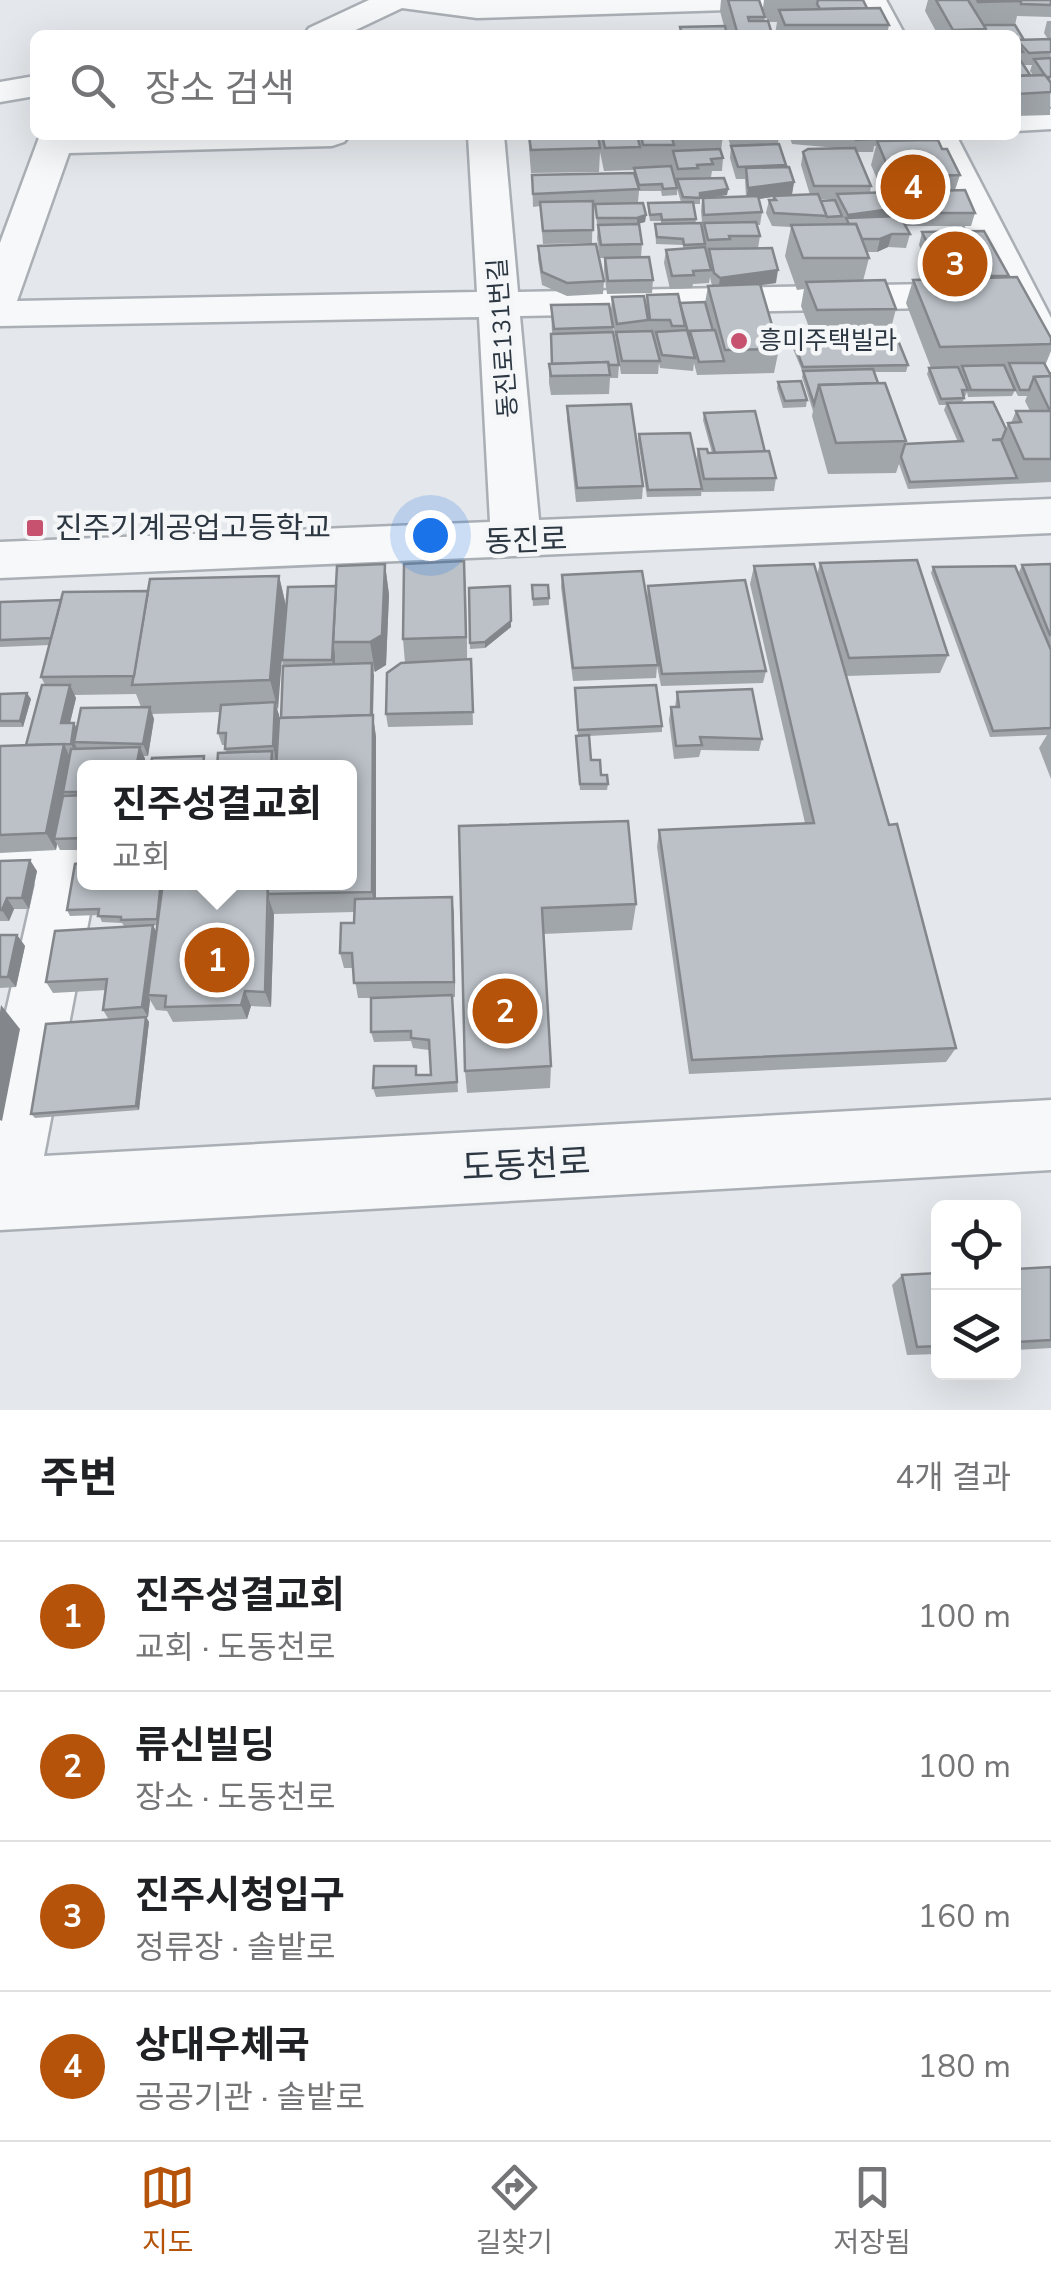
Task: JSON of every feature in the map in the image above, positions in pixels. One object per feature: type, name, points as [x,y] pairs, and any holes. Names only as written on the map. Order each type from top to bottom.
[{"type":"street","points":[[331,30],[394,0]]},
{"type":"street","points":[[407,0],[484,22],[758,0]]},
{"type":"street","points":[[871,0],[886,30]]},
{"type":"street","points":[[0,92],[30,87]]},
{"type":"street","points":[[1021,121],[1051,119]]},
{"type":"street","points":[[0,298],[57,140]]},
{"type":"street","name":"동진로131번길","points":[[486,140],[516,542]]},
{"type":"street","points":[[940,140],[1051,360]]},
{"type":"street","points":[[0,314],[1017,294]]},
{"type":"street","name":"동진로","points":[[0,560],[516,542],[1051,516]]},
{"type":"street","points":[[0,858],[70,857],[0,1194]]},
{"type":"street","name":"도동천로","points":[[0,1194],[1051,1135]]},
{"type":"building","points":[[728,0],[759,0],[765,17],[748,17],[749,21],[768,21],[771,30],[737,30]]},
{"type":"building","points":[[818,0],[863,0],[867,8],[820,9]]},
{"type":"building","points":[[936,0],[968,0],[986,29],[953,30]]},
{"type":"building","points":[[1021,0],[1022,1],[978,2]]},
{"type":"building","points":[[1021,0],[1051,0],[1051,5],[1021,4]]},
{"type":"building","points":[[880,8],[889,25],[785,25],[779,10]]},
{"type":"building","points":[[984,25],[1015,25],[1018,30],[986,30]]},
{"type":"building","points":[[725,26],[726,30],[681,30],[680,27]]},
{"type":"building","points":[[1051,39],[1051,52],[1029,53],[1021,40]]},
{"type":"building","points":[[1051,58],[1051,77],[1046,77],[1034,59]]},
{"type":"building","points":[[1021,61],[1030,75],[1021,76]]},
{"type":"building","points":[[1045,75],[1051,92],[1021,94],[1021,76]]},
{"type":"building","points":[[530,140],[599,140],[600,148],[531,150]]},
{"type":"building","points":[[603,140],[638,140],[640,147],[605,148]]},
{"type":"building","points":[[642,140],[672,140],[674,145],[643,145]]},
{"type":"building","points":[[938,140],[960,175],[892,177],[877,141]]},
{"type":"building","points":[[779,144],[786,165],[738,167],[731,146]]},
{"type":"building","points":[[855,148],[871,186],[814,186],[803,152]]},
{"type":"building","points":[[720,149],[723,158],[711,159],[713,164],[678,169],[673,151]]},
{"type":"building","points":[[671,166],[677,188],[639,185],[634,168]]},
{"type":"building","points":[[789,167],[794,182],[748,188],[746,168]]},
{"type":"building","points":[[634,173],[639,189],[533,194],[532,175]]},
{"type":"building","points":[[724,178],[728,189],[700,193],[700,198],[683,197],[677,179]]},
{"type":"building","points":[[965,190],[975,213],[907,213],[897,192]]},
{"type":"building","points":[[891,192],[898,208],[848,215],[837,194]]},
{"type":"building","points":[[818,194],[827,216],[774,213],[769,200],[776,200],[773,196]]},
{"type":"building","points":[[758,196],[762,212],[704,215],[703,198]]},
{"type":"building","points":[[835,200],[842,216],[827,217],[821,201]]},
{"type":"building","points":[[593,201],[593,230],[543,231],[540,202]]},
{"type":"building","points":[[693,202],[696,219],[662,220],[661,214],[650,215],[648,203]]},
{"type":"building","points":[[643,203],[646,215],[637,218],[597,218],[595,204]]},
{"type":"building","points":[[900,216],[910,234],[880,239],[862,239],[856,224],[849,224],[846,218]]},
{"type":"building","points":[[756,222],[760,236],[708,240],[704,223]]},
{"type":"building","points":[[701,223],[705,244],[684,245],[683,239],[657,237],[655,224]]},
{"type":"building","points":[[639,224],[642,244],[601,245],[598,225]]},
{"type":"building","points":[[856,224],[869,258],[803,258],[791,225]]},
{"type":"building","points":[[984,231],[1009,276],[943,276],[922,232]]},
{"type":"building","points":[[596,244],[604,281],[567,283],[542,272],[538,246]]},
{"type":"building","points":[[705,247],[711,270],[672,276],[666,250]]},
{"type":"building","points":[[772,248],[778,270],[720,278],[714,273],[709,249]]},
{"type":"building","points":[[649,257],[653,280],[608,281],[605,258]]},
{"type":"building","points":[[1017,277],[1051,344],[940,347],[913,280]]},
{"type":"building","points":[[885,280],[896,309],[817,310],[806,282]]},
{"type":"building","points":[[760,284],[779,349],[725,350],[708,286]]},
{"type":"building","points":[[678,294],[685,326],[672,326],[670,320],[650,320],[647,295]]},
{"type":"building","points":[[644,296],[648,320],[617,324],[612,297]]},
{"type":"building","points":[[705,302],[713,331],[690,331],[689,336],[680,303]]},
{"type":"building","points":[[609,304],[613,327],[554,329],[551,305]]},
{"type":"building","points":[[893,328],[908,365],[803,367],[789,330]]},
{"type":"building","points":[[687,330],[695,358],[662,355],[656,332]]},
{"type":"building","points":[[715,330],[724,361],[699,362],[690,331]]},
{"type":"building","points":[[652,331],[660,361],[622,361],[616,332]]},
{"type":"building","points":[[613,332],[619,365],[552,364],[551,334]]},
{"type":"building","points":[[608,362],[610,375],[551,376],[549,364]]},
{"type":"building","points":[[1009,363],[1044,363],[1051,376],[1034,377],[1029,390],[1020,390]]},
{"type":"building","points":[[1004,365],[1015,390],[971,390],[962,366]]},
{"type":"building","points":[[958,367],[968,390],[962,390],[964,398],[941,399],[929,368]]},
{"type":"building","points":[[873,369],[878,383],[819,385],[814,404],[803,371]]},
{"type":"building","points":[[1051,376],[1051,459],[1024,459],[1008,423],[1021,422],[1016,411],[1050,411],[1034,377]]},
{"type":"building","points":[[801,381],[807,400],[785,401],[778,382]]},
{"type":"building","points":[[885,383],[906,441],[836,443],[819,385]]},
{"type":"building","points":[[993,402],[1006,429],[1002,439],[992,440],[1001,440],[1017,478],[910,482],[901,457],[905,444],[963,441],[947,403]]},
{"type":"building","points":[[631,404],[643,486],[577,488],[567,406]]},
{"type":"building","points":[[755,411],[765,452],[715,453],[704,413]]},
{"type":"building","points":[[690,433],[702,489],[648,490],[639,434]]},
{"type":"building","points":[[698,449],[707,449],[708,453],[769,451],[776,478],[704,479]]},
{"type":"building","points":[[917,560],[948,655],[849,658],[820,563]]},
{"type":"building","points":[[464,561],[466,637],[403,639],[404,564]]},
{"type":"building","points":[[385,564],[382,635],[370,642],[333,642],[337,566]]},
{"type":"building","points":[[814,564],[889,825],[897,824],[956,1048],[692,1060],[659,830],[814,823],[754,566]]},
{"type":"building","points":[[1051,564],[1051,635],[1050,635],[1022,565]]},
{"type":"building","points":[[1015,566],[1051,650],[1051,727],[993,731],[933,567]]},
{"type":"building","points":[[642,571],[658,665],[573,668],[562,575]]},
{"type":"building","points":[[279,576],[270,680],[132,685],[150,579]]},
{"type":"building","points":[[745,580],[766,671],[662,674],[648,586]]},
{"type":"building","points":[[532,585],[548,585],[549,598],[533,599]]},
{"type":"building","points":[[336,586],[332,660],[282,660],[288,587]]},
{"type":"building","points":[[510,586],[511,621],[485,642],[470,643],[469,588]]},
{"type":"building","points":[[148,591],[134,676],[41,677],[63,592]]},
{"type":"building","points":[[61,600],[51,638],[0,640],[0,602]]},
{"type":"building","points":[[471,659],[473,712],[386,714],[387,673],[401,663]]},
{"type":"building","points":[[372,663],[371,715],[281,718],[283,666]]},
{"type":"building","points":[[42,685],[70,685],[61,723],[74,723],[71,744],[26,745]]},
{"type":"building","points":[[656,685],[662,726],[578,730],[575,688]]},
{"type":"building","points":[[752,689],[762,739],[700,737],[702,745],[676,746],[671,707],[679,707],[677,692]]},
{"type":"building","points":[[27,693],[20,721],[0,721],[0,694]]},
{"type":"building","points":[[275,702],[273,746],[225,749],[226,733],[218,733],[221,705]]},
{"type":"building","points":[[150,707],[143,744],[74,742],[81,708]]},
{"type":"building","points":[[373,715],[372,892],[267,894],[267,890],[357,890],[357,760],[276,760],[279,718]]},
{"type":"building","points":[[589,735],[591,760],[600,760],[601,775],[607,775],[608,784],[580,784],[576,736]]},
{"type":"building","points":[[64,744],[46,833],[0,835],[0,746]]},
{"type":"building","points":[[140,747],[138,760],[77,760],[77,792],[63,792],[71,749]]},
{"type":"building","points":[[272,751],[271,760],[218,760],[218,753]]},
{"type":"building","points":[[204,756],[204,760],[152,758]]},
{"type":"building","points":[[77,795],[77,838],[54,839],[63,796]]},
{"type":"building","points":[[628,821],[636,904],[542,908],[551,1066],[465,1071],[459,826]]},
{"type":"building","points":[[30,860],[22,898],[7,898],[0,910],[0,861]]},
{"type":"building","points":[[75,864],[77,890],[160,890],[157,919],[121,920],[98,916],[99,909],[67,910]]},
{"type":"building","points":[[162,890],[268,890],[265,992],[245,991],[241,1005],[165,1007],[166,996],[148,995]]},
{"type":"building","points":[[452,897],[454,982],[354,983],[352,953],[340,953],[341,923],[354,923],[355,899]]},
{"type":"building","points":[[153,925],[142,1007],[103,1010],[107,979],[46,982],[55,931]]},
{"type":"building","points":[[0,935],[17,935],[8,977],[0,977]]},
{"type":"building","points":[[452,995],[457,1082],[373,1088],[374,1066],[416,1066],[416,1075],[431,1075],[429,1040],[411,1038],[411,1031],[371,1032],[371,998]]},
{"type":"building","points":[[146,1017],[136,1106],[31,1114],[46,1024]]},
{"type":"building","points":[[1051,1267],[1051,1340],[1021,1342],[1021,1269]]},
{"type":"building","points":[[931,1273],[931,1346],[917,1347],[902,1275]]},
{"type":"place","name":"상대우체국","points":[[913,187]]},
{"type":"place","name":"진주시청입구","points":[[955,264]]},
{"type":"place","name":"흥미주택빌라","points":[[739,341]]},
{"type":"place","name":"진주기계공업고등학교","points":[[35,528]]},
{"type":"place","name":"진주성결교회","points":[[217,960]]},
{"type":"place","name":"류신빌딩","points":[[505,1011]]}]
